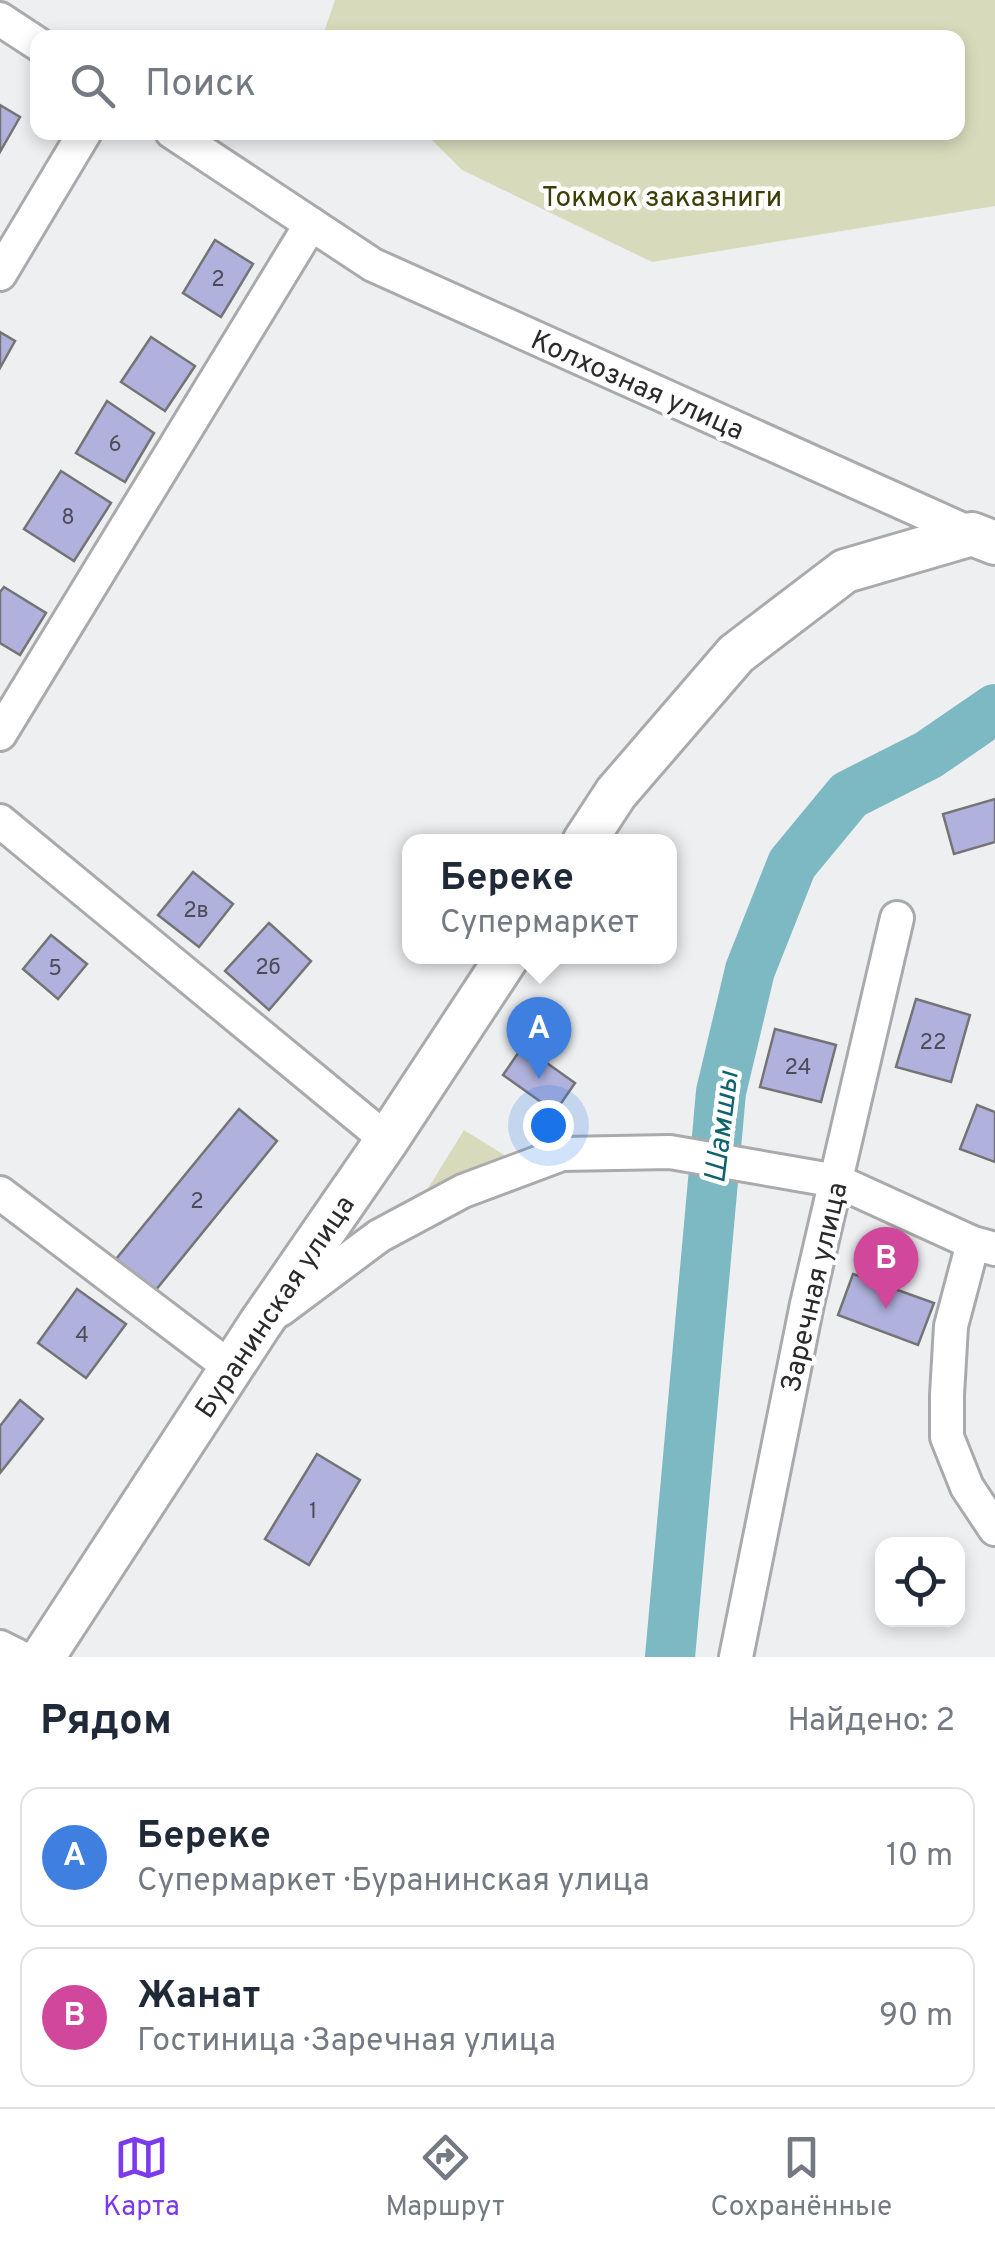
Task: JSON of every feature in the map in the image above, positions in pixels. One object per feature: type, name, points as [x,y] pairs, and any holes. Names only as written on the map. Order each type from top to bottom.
[{"type":"main road","points":[[589,834],[616,793],[736,654],[845,571],[983,538]]},
{"type":"main road","name":"Буранинская улица","points":[[43,1657],[260,1324],[503,964]]},
{"type":"street","points":[[0,19],[30,39]]},
{"type":"street","points":[[0,274],[80,140]]},
{"type":"street","name":"Колхозная улица","points":[[184,140],[373,265],[983,538]]},
{"type":"street","points":[[0,734],[311,224]]},
{"type":"street","points":[[0,822],[387,1140]]},
{"type":"street","name":"Заречная улица","points":[[736,1657],[807,1304],[897,918]]},
{"type":"street","points":[[260,1324],[379,1236],[463,1190],[562,1154],[670,1152],[837,1181],[984,1246],[952,1326],[948,1437],[967,1488],[995,1529]]},
{"type":"street","points":[[0,1194],[231,1368]]},
{"type":"street","points":[[0,1647],[20,1657]]},
{"type":"green space","name":"Токмок заказниги","points":[[335,0],[995,0],[995,206],[652,262],[462,170],[432,140],[965,140],[965,30],[325,30]]},
{"type":"green space","points":[[464,1130],[509,1158],[427,1190]]},
{"type":"building","points":[[0,105],[20,117],[0,152]]},
{"type":"building","points":[[215,240],[253,264],[221,317],[183,293]]},
{"type":"building","points":[[0,332],[15,341],[0,368]]},
{"type":"building","points":[[151,337],[195,366],[165,411],[121,382]]},
{"type":"building","points":[[107,401],[154,433],[125,482],[76,453]]},
{"type":"building","points":[[61,471],[111,503],[74,561],[24,529]]},
{"type":"building","points":[[4,587],[46,613],[20,655],[0,643],[0,592]]},
{"type":"building","points":[[995,799],[995,842],[954,854],[943,814]]},
{"type":"building","points":[[193,872],[233,904],[199,947],[158,915]]},
{"type":"building","points":[[269,923],[311,961],[269,1010],[225,971]]},
{"type":"building","points":[[51,935],[87,964],[58,999],[23,969]]},
{"type":"building","points":[[916,999],[970,1015],[951,1082],[896,1067]]},
{"type":"building","points":[[775,1029],[836,1045],[821,1102],[760,1087]]},
{"type":"building","points":[[523,1046],[575,1083],[555,1112],[503,1075]]},
{"type":"building","points":[[977,1105],[995,1112],[995,1162],[960,1149]]},
{"type":"building","points":[[239,1109],[277,1141],[155,1291],[116,1259]]},
{"type":"building","points":[[853,1274],[934,1303],[918,1345],[838,1315]]},
{"type":"building","points":[[77,1289],[126,1324],[86,1378],[38,1343]]},
{"type":"building","points":[[20,1400],[43,1419],[0,1473],[0,1426]]},
{"type":"building","points":[[317,1454],[360,1480],[309,1565],[265,1539]]},
{"type":"waterway","name":"Шамшы","points":[[670,1657],[721,1092],[750,970],[792,864],[849,795],[928,755],[995,709]]},
{"type":"place","name":"Береке","points":[[539,1079]]},
{"type":"place","name":"Жанат","points":[[886,1309]]}]
